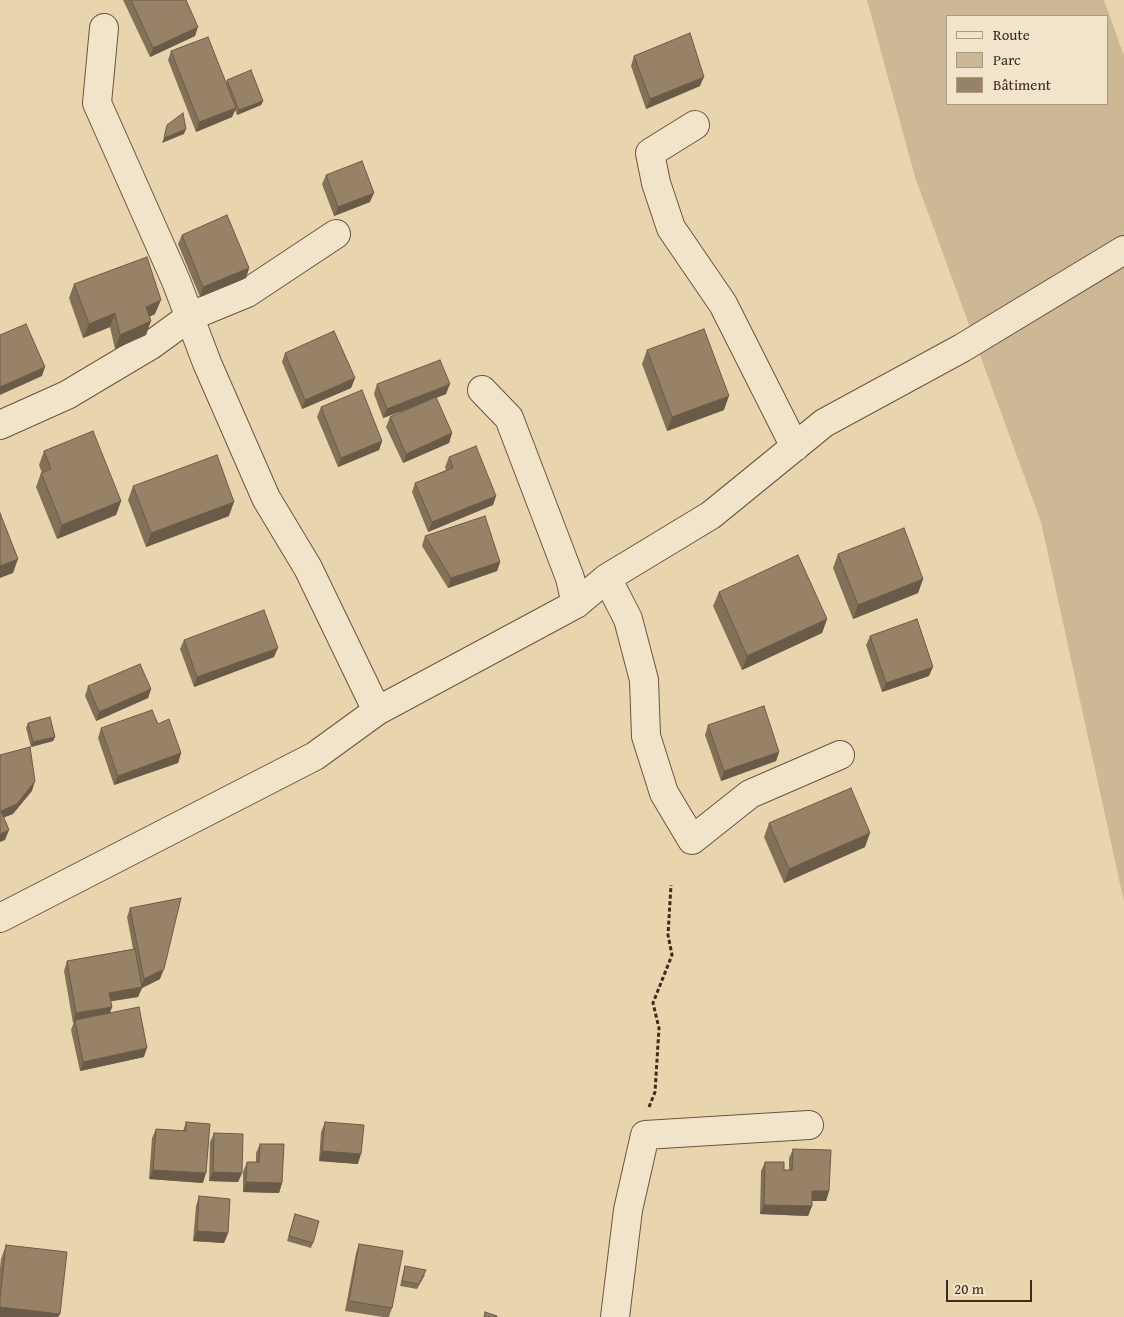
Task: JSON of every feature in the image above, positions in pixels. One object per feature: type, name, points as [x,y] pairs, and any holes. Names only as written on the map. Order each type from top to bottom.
[{"type":"street","points":[[104,28],[97,103],[190,316],[207,363],[266,498],[308,568],[377,711]]},
{"type":"street","points":[[695,125],[650,153],[656,183],[671,228],[723,304],[795,448]]},
{"type":"street","points":[[0,424],[67,395],[150,345],[190,316],[247,292],[336,234]]},
{"type":"street","points":[[0,918],[315,756],[377,711],[576,604],[607,578],[710,515],[824,423],[962,348],[1124,250]]},
{"type":"street","points":[[482,390],[509,418],[570,578],[576,604]]},
{"type":"street","points":[[607,578],[628,619],[644,680],[646,736],[664,793],[692,840],[750,794],[840,756]]},
{"type":"street","points":[[614,1317],[628,1210],[645,1135],[809,1125]]},
{"type":"path","points":[[645,1135],[647,1112],[655,1092],[657,1061],[659,1028],[653,1003],[672,955],[668,935],[671,885]]},
{"type":"green space","points":[[867,0],[1104,0],[1124,56],[1124,902],[1041,522],[915,177]]},
{"type":"building","points":[[131,0],[186,0],[198,27],[153,48]]},
{"type":"building","points":[[690,33],[704,77],[650,99],[634,56]]},
{"type":"building","points":[[208,37],[236,108],[199,122],[171,51]]},
{"type":"building","points":[[251,70],[263,101],[239,110],[227,80]]},
{"type":"building","points":[[183,113],[186,129],[164,138],[167,125]]},
{"type":"building","points":[[362,161],[374,193],[338,207],[326,175]]},
{"type":"building","points":[[227,215],[249,268],[203,287],[182,235]]},
{"type":"building","points":[[147,257],[161,300],[146,307],[151,321],[120,335],[115,313],[89,324],[74,284]]},
{"type":"building","points":[[26,324],[45,367],[0,387],[0,335]]},
{"type":"building","points":[[704,329],[729,396],[672,417],[647,350]]},
{"type":"building","points":[[334,331],[355,378],[305,400],[285,353]]},
{"type":"building","points":[[440,360],[450,384],[387,409],[377,384]]},
{"type":"building","points":[[362,390],[382,441],[341,458],[321,407]]},
{"type":"building","points":[[436,397],[452,433],[406,454],[390,417]]},
{"type":"building","points":[[93,431],[121,501],[62,525],[41,473],[51,469],[44,451]]},
{"type":"building","points":[[476,446],[496,496],[432,522],[415,483],[453,468],[449,457]]},
{"type":"building","points":[[217,455],[234,502],[151,533],[133,486]]},
{"type":"building","points":[[0,513],[18,559],[0,566]]},
{"type":"building","points":[[485,516],[500,562],[451,578],[425,536]]},
{"type":"building","points":[[904,528],[923,579],[858,605],[838,554]]},
{"type":"building","points":[[798,555],[827,619],[747,656],[719,592]]},
{"type":"building","points":[[264,610],[278,648],[197,677],[184,640]]},
{"type":"building","points":[[917,619],[933,667],[886,683],[870,636]]},
{"type":"building","points":[[140,664],[151,689],[99,712],[88,686]]},
{"type":"building","points":[[764,706],[779,752],[724,771],[708,725]]},
{"type":"building","points":[[152,710],[158,724],[169,719],[181,753],[118,776],[101,728]]},
{"type":"building","points":[[50,717],[55,737],[33,742],[28,723]]},
{"type":"building","points":[[30,747],[35,781],[17,804],[1,811],[9,830],[0,834],[0,755]]},
{"type":"building","points":[[851,788],[870,833],[789,869],[769,823]]},
{"type":"building","points":[[181,898],[164,969],[144,979],[130,908]]},
{"type":"building","points":[[135,949],[142,987],[109,993],[112,1007],[76,1013],[67,961]]},
{"type":"building","points":[[139,1007],[147,1048],[83,1062],[75,1020]]},
{"type":"building","points":[[186,1122],[210,1124],[206,1173],[153,1170],[156,1129],[186,1131]]},
{"type":"building","points":[[325,1122],[364,1125],[361,1154],[322,1151]]},
{"type":"building","points":[[214,1133],[243,1134],[242,1173],[213,1172]]},
{"type":"building","points":[[260,1144],[284,1144],[282,1183],[246,1182],[247,1162],[259,1162]]},
{"type":"building","points":[[793,1149],[831,1150],[829,1191],[812,1191],[812,1206],[764,1205],[765,1162],[784,1162],[784,1170],[792,1170]]},
{"type":"building","points":[[199,1196],[230,1199],[228,1233],[197,1231]]},
{"type":"building","points":[[295,1214],[319,1221],[313,1243],[289,1236]]},
{"type":"building","points":[[359,1244],[403,1251],[392,1308],[349,1301]]},
{"type":"building","points":[[6,1245],[67,1252],[60,1314],[0,1307]]},
{"type":"building","points":[[405,1266],[426,1270],[419,1284],[402,1281]]},
{"type":"building","points":[[485,1312],[497,1316],[497,1317],[484,1317]]}]
